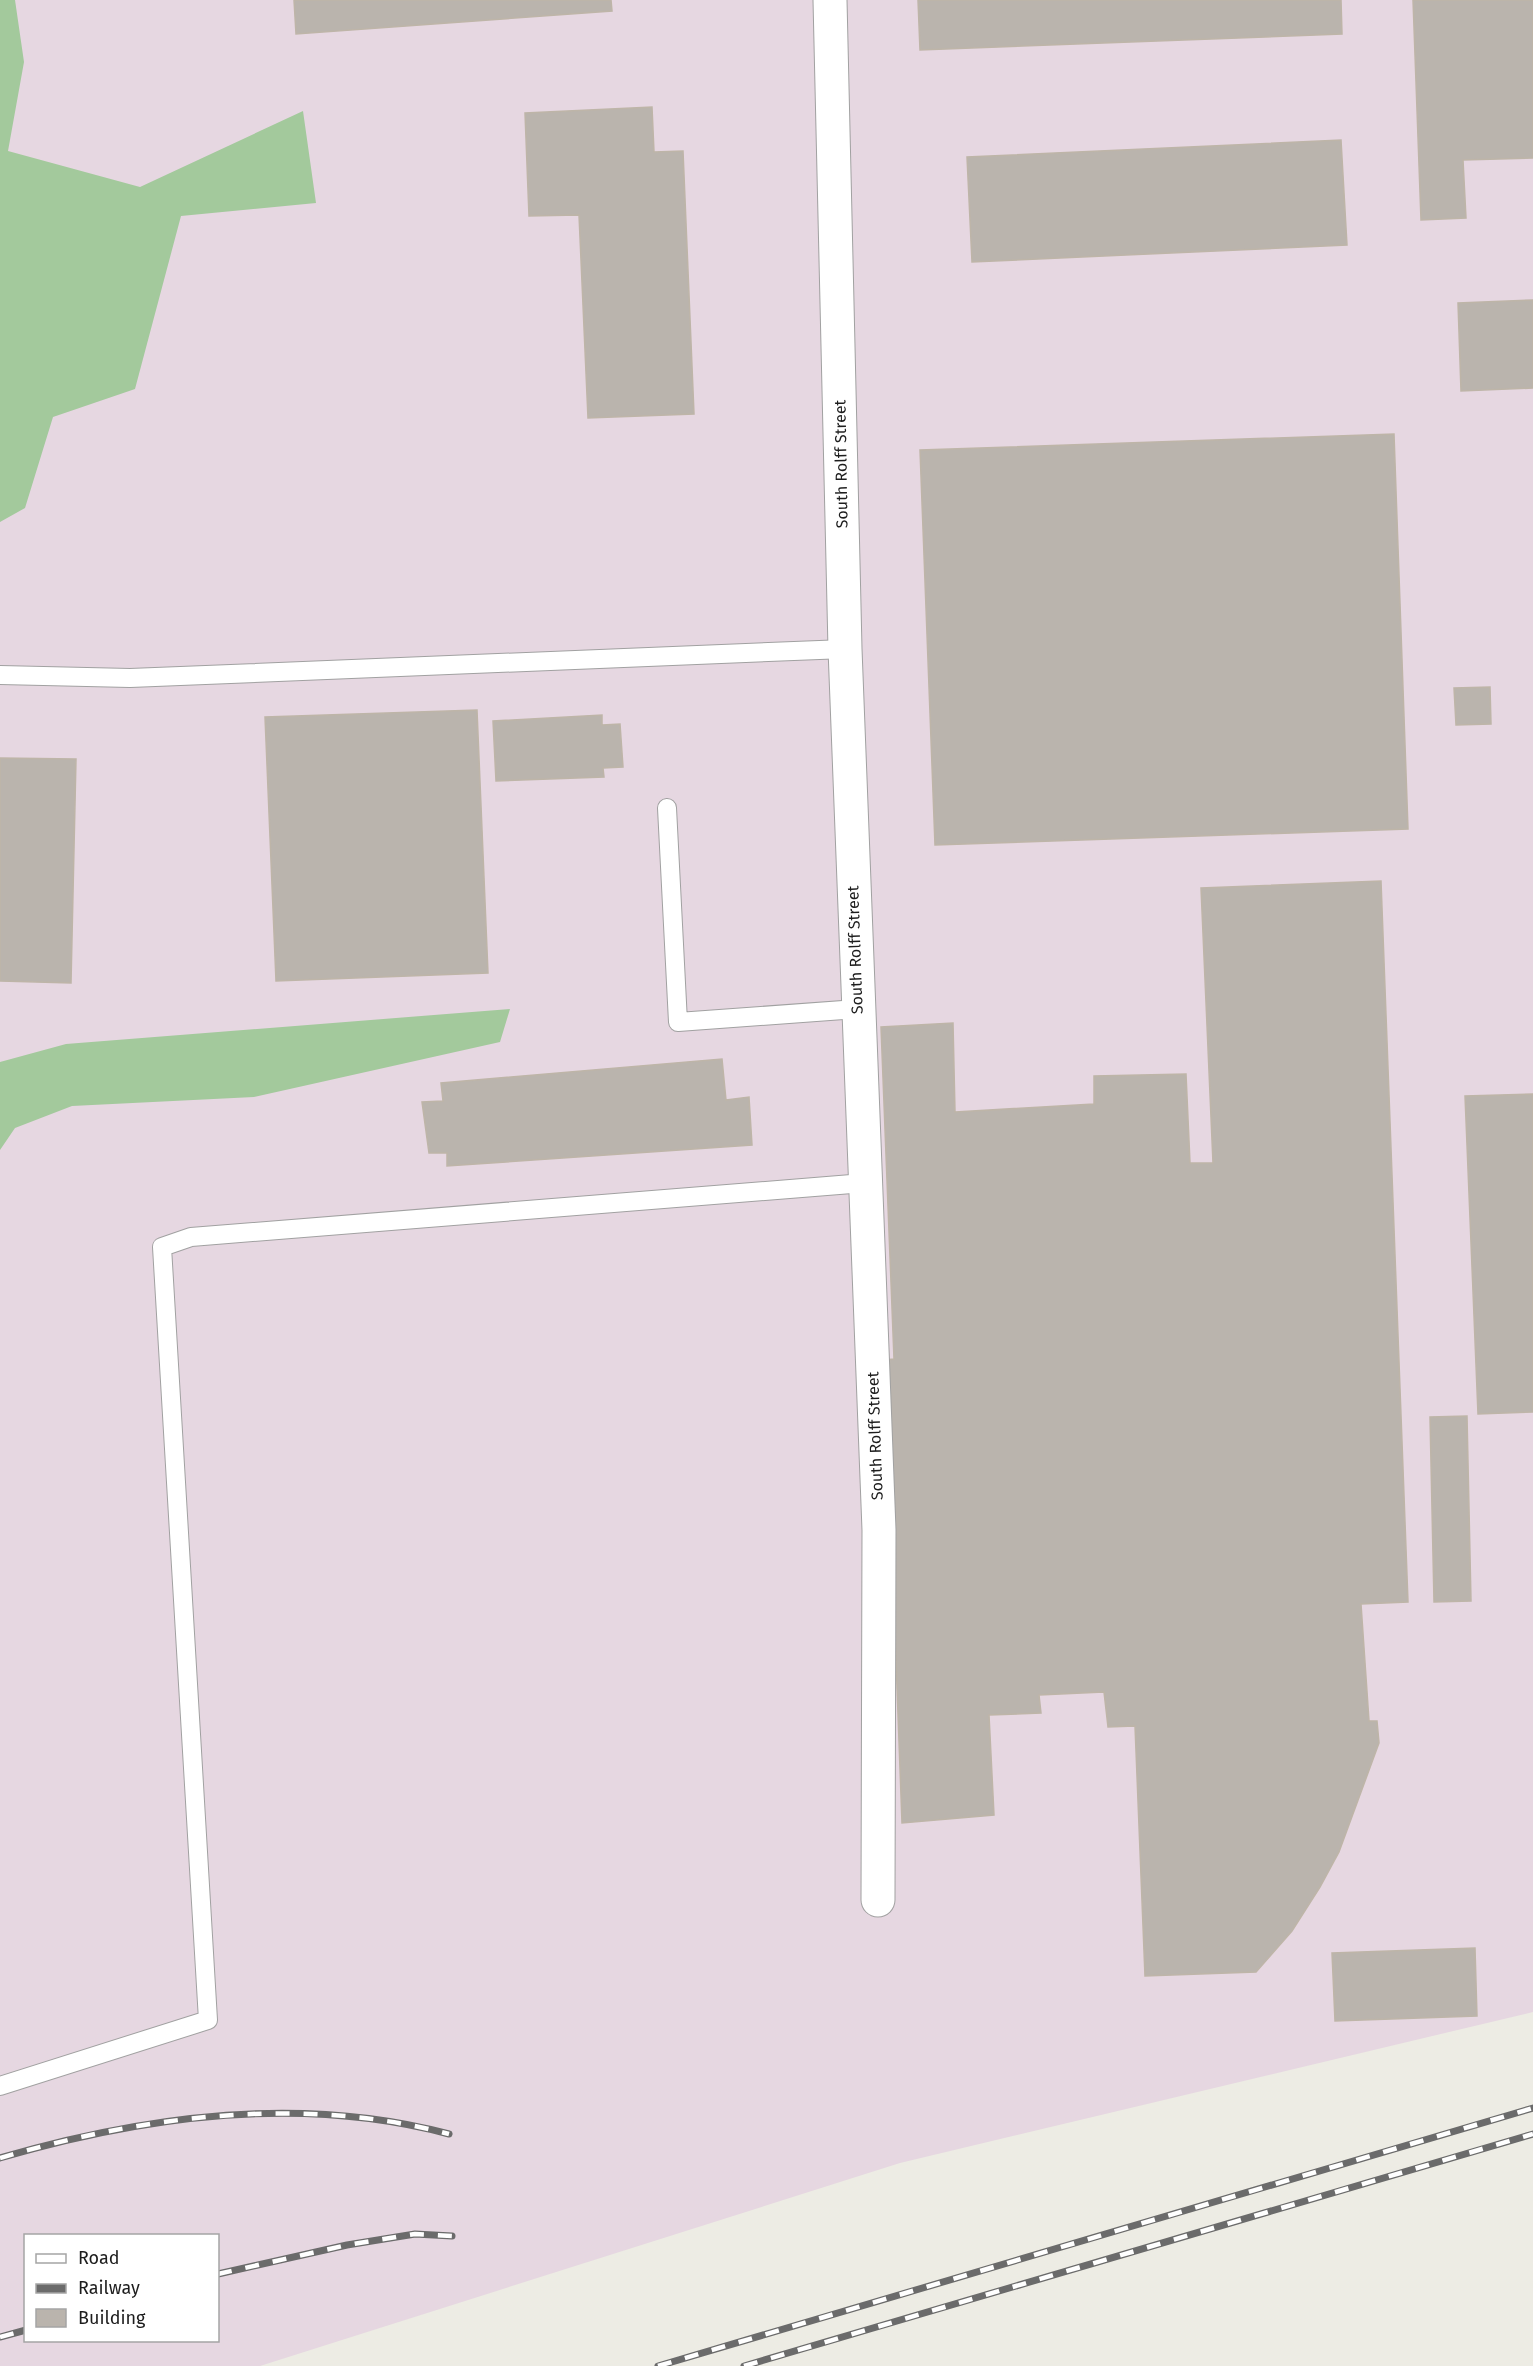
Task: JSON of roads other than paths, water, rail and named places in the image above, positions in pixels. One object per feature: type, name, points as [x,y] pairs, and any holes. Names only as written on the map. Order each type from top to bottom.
[{"type":"street","name":"South Rolff Street","points":[[830,0],[845,649],[857,1009],[879,1530],[878,1900]]},
{"type":"lane","points":[[0,675],[130,678],[845,649]]},
{"type":"lane","points":[[667,808],[678,1022],[857,1009]]},
{"type":"lane","points":[[0,2086],[208,2020],[162,1247],[191,1237],[864,1183]]},
{"type":"railway","points":[[658,2366],[1533,2108]]},
{"type":"railway","points":[[0,2158],[110,2131],[223,2116],[280,2113],[337,2115],[393,2122],[449,2134]]},
{"type":"railway","points":[[744,2366],[1533,2134]]},
{"type":"railway","points":[[219,2274],[347,2245],[415,2234],[452,2236]]},
{"type":"railway","points":[[0,2337],[24,2331]]}]
